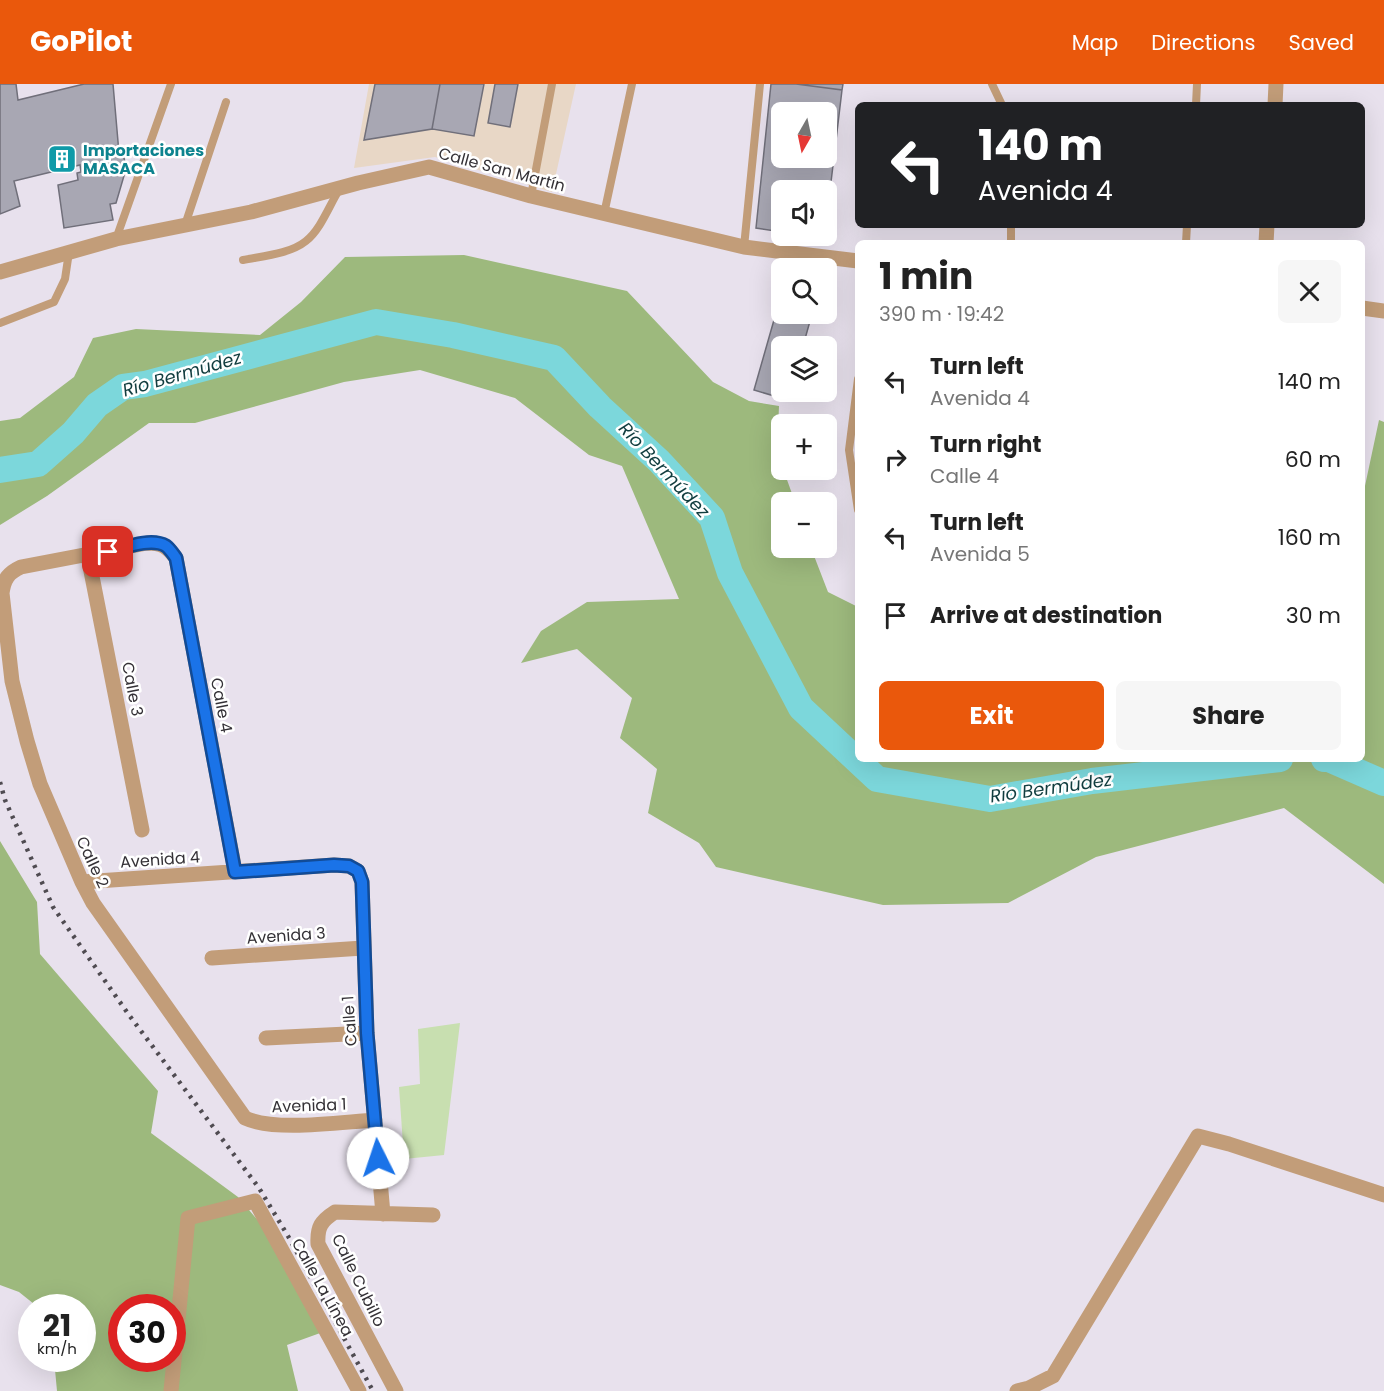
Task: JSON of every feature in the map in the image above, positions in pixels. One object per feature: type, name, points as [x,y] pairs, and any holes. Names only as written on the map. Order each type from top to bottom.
[{"type":"street","points":[[1275,102],[1276,84]]},
{"type":"street","name":"Calle San Martín","points":[[0,273],[116,239],[251,212],[429,167],[531,196],[744,247],[855,261]]},
{"type":"street","points":[[1365,308],[1384,311]]},
{"type":"street","name":"Calle 4","points":[[88,556],[147,543],[159,543],[168,547],[176,558],[235,872]]},
{"type":"street","name":"Calle 2","points":[[88,556],[21,567],[11,571],[4,581],[2,593],[12,681],[27,741],[40,784],[93,903],[245,1118]]},
{"type":"street","name":"Calle 3","points":[[88,556],[142,830]]},
{"type":"street","name":"Avenida 4","points":[[82,882],[334,865],[349,866]]},
{"type":"street","name":"Calle 1","points":[[349,866],[358,871],[362,882],[367,1033],[383,1214]]},
{"type":"street","name":"Avenida 3","points":[[212,958],[363,948]]},
{"type":"street","points":[[266,1038],[367,1033]]},
{"type":"street","name":"Avenida 1","points":[[245,1118],[255,1123],[274,1126],[375,1120]]},
{"type":"street","points":[[1017,1391],[1029,1388],[1053,1376],[1198,1136],[1230,1144],[1384,1195]]},
{"type":"street","name":"Calle La Línea","points":[[171,1391],[188,1218],[255,1201],[359,1391]]},
{"type":"street","name":"Calle Cubillo","points":[[396,1391],[318,1244],[317,1231],[322,1220],[334,1212],[433,1215]]},
{"type":"lane","points":[[116,239],[171,84]]},
{"type":"lane","points":[[531,196],[552,84]]},
{"type":"lane","points":[[604,214],[632,84]]},
{"type":"lane","points":[[744,247],[760,84]]},
{"type":"lane","points":[[992,84],[1001,102]]},
{"type":"lane","points":[[1196,102],[1197,84]]},
{"type":"lane","points":[[185,225],[226,102]]},
{"type":"lane","points":[[243,260],[291,249],[305,242],[314,232],[340,188]]},
{"type":"lane","points":[[0,323],[54,302],[66,279],[69,252]]},
{"type":"lane","points":[[855,403],[849,450],[855,490]]},
{"type":"shaded area","points":[[369,84],[576,84],[552,192],[435,157],[354,168]]},
{"type":"green space","points":[[464,255],[627,291],[713,382],[749,401],[779,406],[779,414],[771,414],[771,480],[787,480],[791,492],[771,492],[771,558],[815,558],[828,592],[855,606],[855,762],[1365,762],[1365,486],[1379,420],[1384,422],[1384,884],[1284,808],[1096,857],[1008,903],[883,905],[716,867],[699,843],[648,813],[657,769],[620,738],[632,698],[577,649],[521,663],[541,631],[587,602],[679,599],[622,466],[589,455],[515,398],[420,370],[344,382],[195,423],[149,423],[47,496],[0,525],[0,421],[20,418],[74,377],[93,338],[136,329],[260,335],[301,302],[345,257]]},
{"type":"green space","points":[[0,841],[37,902],[40,954],[158,1091],[151,1133],[238,1197],[266,1230],[323,1332],[287,1345],[298,1391],[57,1391],[55,1372],[96,1372],[96,1294],[22,1294],[0,1285]]},
{"type":"green space","points":[[460,1023],[444,1155],[404,1159],[399,1087],[420,1084],[418,1029]]},
{"type":"building","name":"Importaciones MASACA","points":[[0,84],[16,84],[18,100],[84,84],[113,84],[119,153],[123,152],[126,169],[116,203],[110,204],[113,220],[64,228],[58,185],[78,180],[77,173],[81,172],[80,165],[14,181],[20,206],[0,214]]},
{"type":"building","points":[[375,84],[440,84],[432,129],[364,140]]},
{"type":"building","points":[[440,84],[484,84],[474,136],[432,129]]},
{"type":"building","points":[[495,84],[518,84],[510,127],[488,123]]},
{"type":"building","points":[[771,84],[796,84],[842,90],[837,132],[837,102],[771,102],[771,168],[833,168],[831,180],[771,180],[771,230],[756,228]]},
{"type":"building","points":[[796,84],[843,84],[842,90]]},
{"type":"building","points":[[773,324],[809,324],[806,336],[771,336],[771,395],[754,390]]},
{"type":"waterway","name":"Río Bermúdez","points":[[0,470],[38,464],[73,433],[97,405],[123,387],[145,384],[376,322],[453,335],[554,358],[600,407],[659,461],[712,518],[730,573],[801,708],[855,758]]},
{"type":"waterway","name":"Río Bermúdez","points":[[859,762],[877,779],[990,799],[1092,781],[1254,762]]},
{"type":"waterway","name":"Río Bermúdez","points":[[1336,762],[1384,783]]},
{"type":"railway","points":[[0,782],[5,800],[53,907],[129,1015],[259,1188],[373,1391]]},
{"type":"place","name":"Importaciones MASACA","points":[[62,159]]},
{"type":"route","points":[[108,552],[147,543],[159,543],[168,547],[176,558],[235,872],[334,865],[349,866],[358,871],[362,882],[367,1033],[378,1158]]}]
